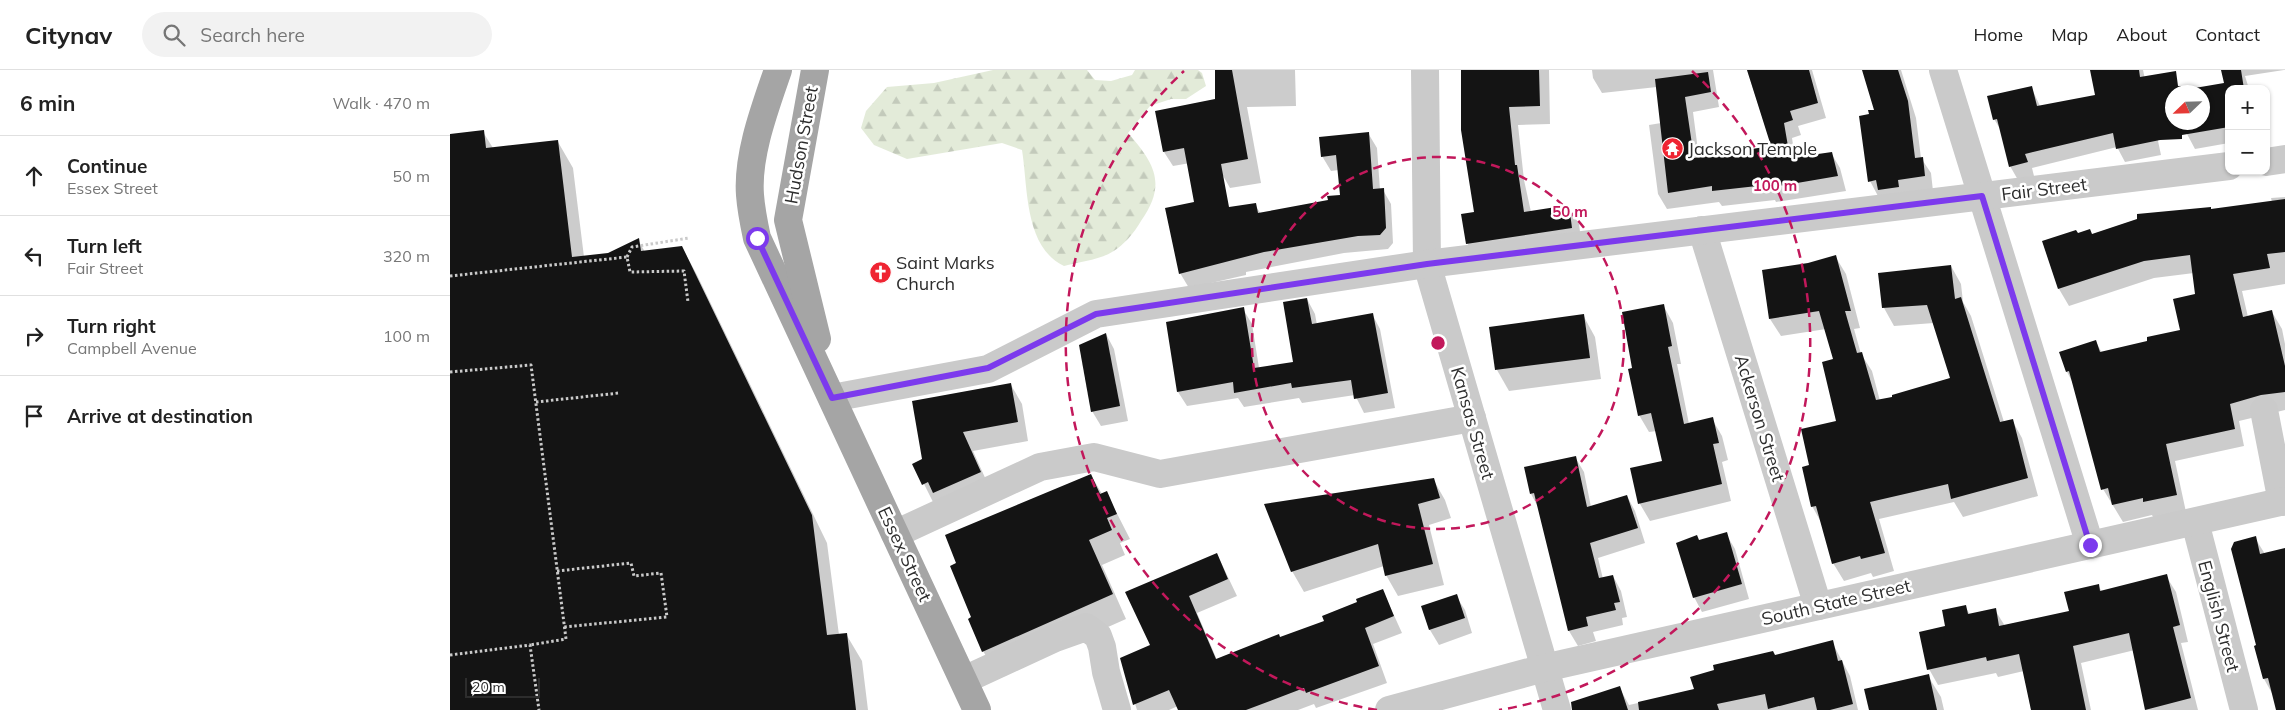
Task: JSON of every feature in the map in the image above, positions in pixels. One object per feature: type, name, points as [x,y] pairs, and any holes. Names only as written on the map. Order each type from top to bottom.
[{"type":"main road","name":"Hudson Street","points":[[788,220],[815,70]]},
{"type":"main road","name":"Essex Street","points":[[774,82],[760,124],[750,194],[757,238],[977,710]]},
{"type":"main road","name":"Essex Street","points":[[788,220],[832,398]]},
{"type":"street","name":"Kansas Street","points":[[1425,70],[1427,264],[1557,710]]},
{"type":"street","points":[[1942,70],[2090,545]]},
{"type":"street","points":[[2270,161],[2285,159]]},
{"type":"street","name":"Fair Street","points":[[832,398],[988,368],[1096,314],[1427,264],[2225,166]]},
{"type":"street","name":"Ackerson Street","points":[[1702,230],[1818,606]]},
{"type":"street","points":[[2264,410],[2283,501]]},
{"type":"street","points":[[895,534],[1040,468],[1094,457],[1160,474],[1472,418]]},
{"type":"street","name":"South State Street","points":[[1389,710],[1544,668],[2283,501]]},
{"type":"street","name":"English Street","points":[[2195,522],[2244,710]]},
{"type":"street","points":[[964,680],[1055,638],[1086,627],[1098,636],[1117,710]]},
{"type":"path","points":[[688,302],[684,271],[630,272],[627,257],[632,247],[689,238]]},
{"type":"path","points":[[450,276],[627,257]]},
{"type":"path","points":[[450,372],[530,365],[566,639],[450,655]]},
{"type":"path","points":[[536,402],[619,393]]},
{"type":"path","points":[[557,571],[632,563],[634,576],[661,573],[667,617],[564,627]]},
{"type":"path","points":[[530,645],[539,710]]},
{"type":"green space","points":[[993,70],[1087,70],[1095,80],[1111,81],[1132,75],[1135,70],[1198,70],[1202,73],[1206,86],[1186,99],[1171,99],[1150,106],[1128,133],[1151,165],[1155,185],[1154,196],[1149,208],[1132,234],[1125,242],[1107,255],[1064,266],[1051,257],[1041,245],[1030,215],[1022,150],[1002,143],[907,159],[874,145],[861,128],[866,111],[887,87],[934,83]]},
{"type":"building","points":[[1215,70],[1232,70],[1248,159],[1221,164],[1229,207],[1256,203],[1258,213],[1328,200],[1327,196],[1340,195],[1336,155],[1321,157],[1319,137],[1369,132],[1373,189],[1384,188],[1386,228],[1380,235],[1358,236],[1264,252],[1179,274],[1165,208],[1194,202],[1184,148],[1163,152],[1155,111],[1215,99]]},
{"type":"building","points":[[1461,70],[1539,70],[1540,106],[1509,107],[1515,165],[1517,165],[1524,212],[1569,205],[1572,228],[1466,244],[1461,214],[1474,212],[1461,130]]},
{"type":"building","points":[[1747,70],[1809,70],[1818,103],[1790,111],[1793,120],[1784,123],[1790,158],[1832,152],[1838,176],[1767,188],[1766,185],[1712,191],[1712,186],[1668,193],[1655,79],[1708,72],[1711,92],[1685,97],[1694,158],[1771,146]]},
{"type":"building","points":[[1862,70],[1898,70],[1908,101],[1915,158],[1923,157],[1925,176],[1898,180],[1899,187],[1878,190],[1876,180],[1868,182],[1859,116],[1869,114],[1868,110],[1874,110]]},
{"type":"building","points":[[2090,70],[2139,70],[2140,77],[2176,71],[2178,85],[2165,85],[2165,130],[2210,130],[2210,85],[2224,83],[2221,70],[2241,70],[2243,85],[2225,85],[2225,128],[2182,135],[2182,139],[2160,140],[2116,149],[2113,133],[2025,154],[2028,162],[2009,167],[1997,119],[1993,120],[1987,96],[2032,86],[2037,106],[2095,95]]},
{"type":"building","points":[[484,130],[486,148],[558,140],[572,257],[608,253],[639,238],[641,251],[682,246],[812,515],[827,635],[847,633],[856,710],[450,710],[450,134]]},
{"type":"building","points":[[2285,199],[2285,252],[2267,254],[2270,268],[2233,274],[2243,317],[2272,310],[2285,366],[2285,392],[2261,395],[2230,404],[2235,429],[2166,444],[2177,495],[2143,502],[2143,498],[2112,505],[2108,488],[2101,490],[2069,371],[2066,372],[2059,352],[2096,340],[2100,352],[2147,341],[2147,337],[2180,330],[2173,299],[2195,294],[2190,255],[2144,261],[2058,289],[2042,241],[2076,230],[2078,233],[2090,229],[2092,234],[2137,219],[2137,214],[2211,207],[2211,209]]},
{"type":"building","points":[[1836,255],[1851,311],[1845,311],[1857,353],[1862,352],[1876,400],[1892,397],[1892,395],[1950,378],[1927,305],[1882,308],[1878,273],[1951,265],[1955,299],[1961,297],[2000,422],[2013,419],[2028,478],[1951,499],[1948,484],[1870,502],[1885,553],[1861,559],[1860,556],[1832,564],[1816,506],[1811,507],[1802,467],[1809,465],[1801,429],[1836,421],[1822,362],[1833,359],[1819,311],[1769,319],[1762,270],[1808,263]]},
{"type":"building","points":[[1307,298],[1312,324],[1373,313],[1388,393],[1354,399],[1351,380],[1292,388],[1291,383],[1234,393],[1233,382],[1177,392],[1166,322],[1244,307],[1254,368],[1293,362],[1283,302]]},
{"type":"building","points":[[1664,304],[1672,346],[1668,347],[1684,424],[1713,417],[1719,443],[1713,444],[1722,484],[1638,504],[1630,468],[1662,461],[1651,413],[1638,416],[1628,369],[1632,368],[1622,312]]},
{"type":"building","points":[[1584,314],[1590,358],[1495,370],[1489,327]]},
{"type":"building","points":[[1106,333],[1120,406],[1091,412],[1079,345]]},
{"type":"building","points":[[1011,383],[1018,422],[963,432],[981,472],[933,493],[928,482],[922,485],[912,464],[922,459],[912,401]]},
{"type":"building","points":[[1576,456],[1587,507],[1627,495],[1638,528],[1590,543],[1599,578],[1613,575],[1620,602],[1614,603],[1616,610],[1586,617],[1588,626],[1568,631],[1534,493],[1530,494],[1524,467]]},
{"type":"building","points":[[1091,474],[1100,494],[1107,491],[1117,514],[1107,518],[1112,530],[1089,540],[1113,594],[982,652],[968,619],[971,617],[950,566],[956,563],[945,535]]},
{"type":"building","points":[[1434,478],[1440,498],[1418,504],[1433,564],[1385,576],[1378,544],[1291,572],[1264,504]]},
{"type":"building","points":[[1727,532],[1742,584],[1693,598],[1676,543],[1697,535],[1699,540]]},
{"type":"building","points":[[2256,536],[2260,554],[2285,548],[2285,710],[2276,710],[2268,678],[2263,679],[2231,549],[2234,542]]},
{"type":"building","points":[[1217,553],[1228,579],[1189,596],[1216,659],[1279,634],[1280,637],[1324,621],[1322,616],[1357,602],[1356,599],[1383,589],[1394,616],[1365,628],[1379,666],[1306,693],[1304,688],[1246,710],[1178,710],[1169,690],[1133,705],[1120,658],[1150,645],[1125,592]]},
{"type":"building","points":[[2167,574],[2180,625],[2173,627],[2191,698],[2145,710],[2129,633],[2073,646],[2086,710],[2031,710],[2019,654],[1987,661],[1986,657],[1927,670],[1919,632],[1945,626],[1942,610],[1966,605],[1968,614],[1996,608],[1999,626],[2069,611],[2064,592],[2099,584],[2100,591]]},
{"type":"building","points":[[1457,594],[1465,618],[1429,630],[1421,606]]},
{"type":"building","points":[[1833,640],[1838,661],[1842,660],[1853,704],[1830,710],[1817,710],[1814,697],[1768,709],[1765,694],[1717,704],[1719,710],[1639,710],[1638,702],[1694,689],[1690,677],[1714,670],[1713,665],[1773,651],[1775,655]]},
{"type":"building","points":[[1929,674],[1937,710],[1869,710],[1864,689]]},
{"type":"building","points":[[1620,686],[1628,710],[1572,710],[1571,702]]},
{"type":"place","name":"Jackson Temple","points":[[1672,148]]},
{"type":"place","name":"Saint Marks Church","points":[[880,272]]},
{"type":"route","points":[[757,238],[832,398],[988,368],[1096,314],[1427,264],[1982,196],[2090,545]]}]
